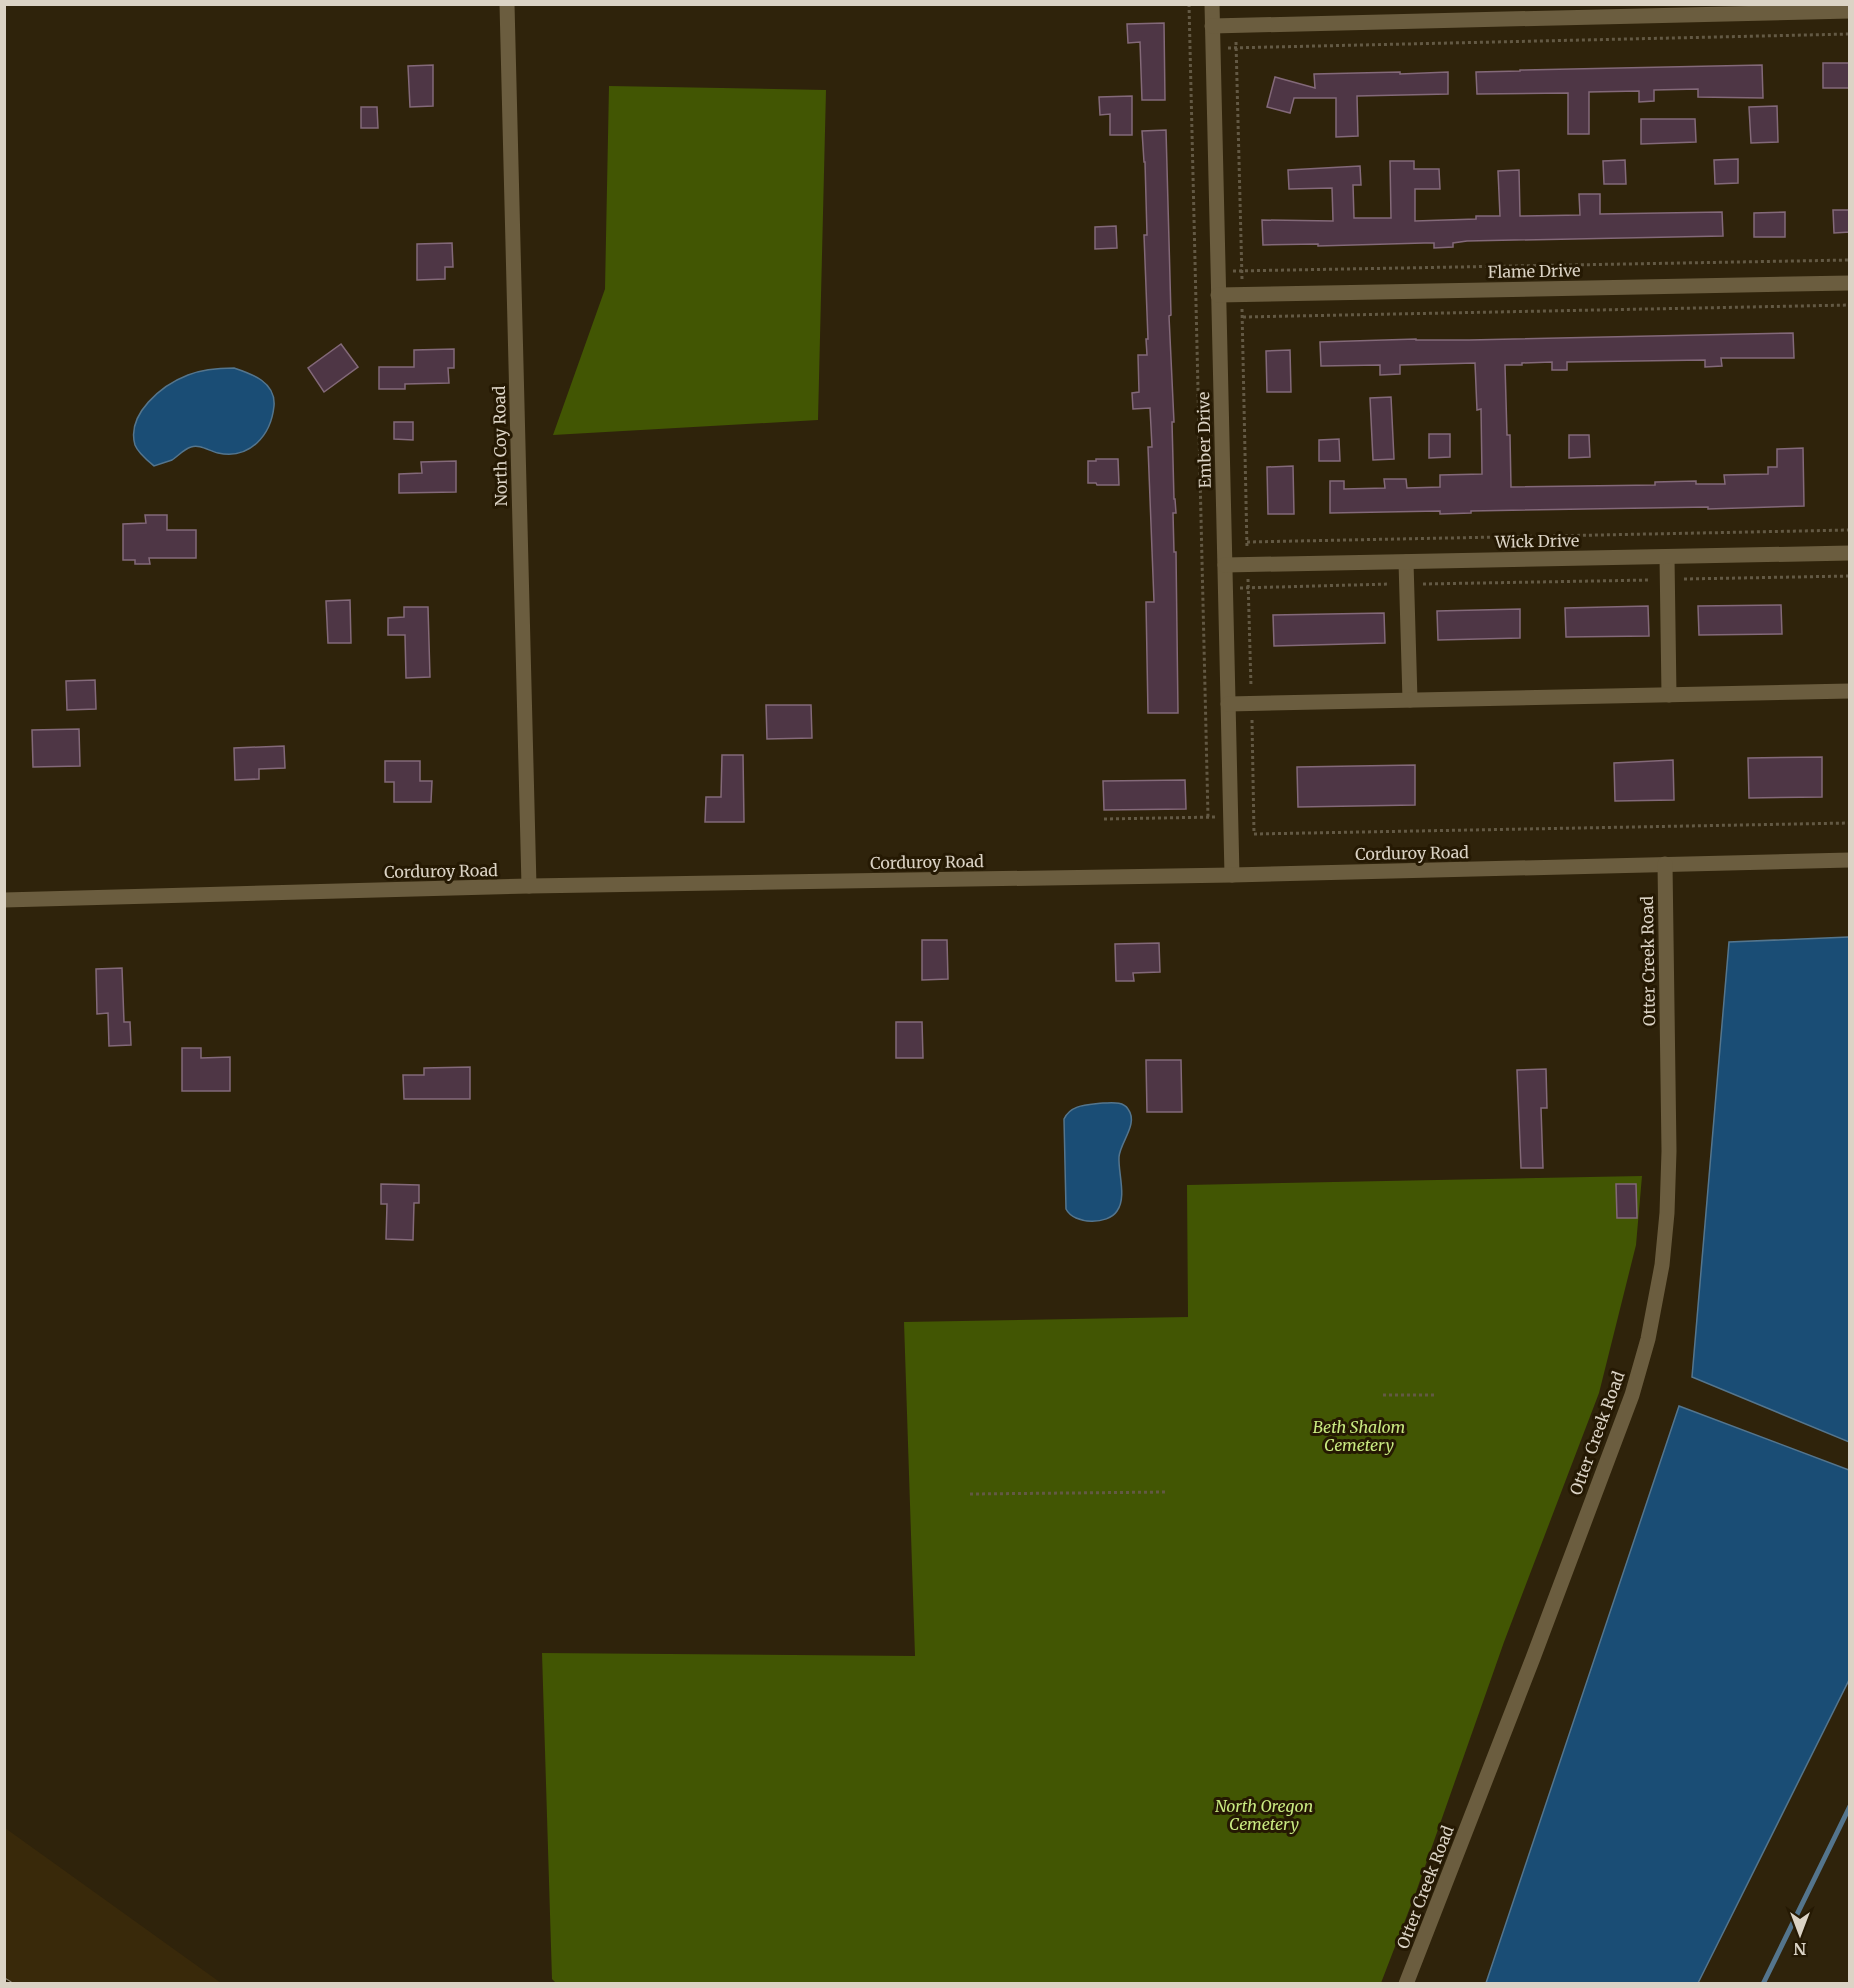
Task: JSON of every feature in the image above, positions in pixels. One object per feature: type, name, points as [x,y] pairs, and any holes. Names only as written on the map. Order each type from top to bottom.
[{"type":"street","name":"North Coy Road","points":[[507,4],[528,886]]},
{"type":"street","name":"Ember Drive","points":[[1212,4],[1232,875]]},
{"type":"street","points":[[1212,26],[1850,12]]},
{"type":"street","name":"Flame Drive","points":[[1218,295],[1850,283]]},
{"type":"street","name":"Wick Drive","points":[[1225,565],[1850,554]]},
{"type":"street","points":[[1667,557],[1669,695]]},
{"type":"street","points":[[1406,562],[1410,700]]},
{"type":"street","points":[[1228,704],[1850,691]]},
{"type":"street","name":"Corduroy Road","points":[[4,900],[528,886],[1232,875],[1850,861]]},
{"type":"street","name":"Otter Creek Road","points":[[1406,1983],[1629,1403],[1648,1339],[1662,1266],[1667,1214],[1669,1151],[1665,864]]},
{"type":"path","points":[[1190,4],[1208,817]]},
{"type":"path","points":[[1190,46],[1236,48],[1850,34]]},
{"type":"path","points":[[1236,48],[1248,588]]},
{"type":"path","points":[[1218,271],[1850,260]]},
{"type":"path","points":[[1243,317],[1850,305]]},
{"type":"path","points":[[1247,542],[1850,530]]},
{"type":"path","points":[[1203,591],[1407,584],[1850,576]]},
{"type":"path","points":[[1104,819],[1231,816]]},
{"type":"path","points":[[1231,834],[1850,823]]},
{"type":"path","points":[[1383,1395],[1434,1395]]},
{"type":"path","points":[[970,1494],[1168,1492]]},
{"type":"shaded area","points":[[5,1828],[221,1983],[5,1983]]},
{"type":"green space","points":[[609,86],[826,90],[818,420],[553,435],[605,289]]},
{"type":"green space","points":[[1642,1176],[1636,1245],[1599,1393],[1504,1642],[1416,1892],[1381,1983],[556,1983],[552,1979],[542,1653],[915,1656],[904,1322],[1188,1317],[1187,1185]]},
{"type":"water","points":[[234,368],[262,380],[274,398],[272,417],[257,443],[240,453],[229,454],[198,446],[191,447],[172,460],[154,466],[143,457],[135,445],[136,422],[148,402],[157,393],[199,371]]},
{"type":"water","points":[[1850,937],[1849,1442],[1692,1377],[1729,942]]},
{"type":"water","points":[[1117,1103],[1126,1106],[1131,1115],[1130,1127],[1119,1157],[1120,1205],[1113,1216],[1106,1219],[1083,1220],[1076,1218],[1066,1209],[1064,1119],[1075,1108]]},
{"type":"water","points":[[1679,1406],[1849,1470],[1849,1680],[1698,1983],[1486,1983]]},
{"type":"building","points":[[1164,23],[1165,100],[1142,100],[1140,42],[1128,43],[1127,24]]},
{"type":"building","points":[[1823,63],[1850,63],[1850,88],[1823,88]]},
{"type":"building","points":[[433,65],[433,106],[410,107],[408,66]]},
{"type":"building","points":[[1762,65],[1763,98],[1698,97],[1698,89],[1654,90],[1654,101],[1639,102],[1639,91],[1589,92],[1589,134],[1568,134],[1568,93],[1477,94],[1476,72]]},
{"type":"building","points":[[1400,72],[1400,74],[1448,72],[1448,94],[1357,96],[1358,136],[1336,137],[1336,98],[1294,98],[1290,113],[1267,107],[1275,77],[1315,88],[1314,74]]},
{"type":"building","points":[[1132,96],[1132,135],[1110,135],[1110,114],[1100,115],[1099,97]]},
{"type":"building","points":[[1777,106],[1778,142],[1751,143],[1749,107]]},
{"type":"building","points":[[361,107],[377,107],[378,128],[361,128]]},
{"type":"building","points":[[1641,119],[1695,119],[1696,142],[1641,144]]},
{"type":"building","points":[[1166,130],[1171,315],[1169,316],[1176,513],[1173,513],[1174,552],[1176,552],[1178,713],[1148,713],[1146,602],[1154,602],[1148,447],[1152,447],[1150,408],[1133,409],[1132,393],[1139,392],[1138,355],[1147,355],[1146,339],[1148,339],[1144,235],[1147,235],[1145,162],[1142,131]]},
{"type":"building","points":[[1738,159],[1738,183],[1715,184],[1714,160]]},
{"type":"building","points":[[1625,160],[1626,184],[1604,184],[1603,161]]},
{"type":"building","points":[[1390,161],[1414,161],[1414,169],[1439,169],[1440,189],[1415,189],[1415,221],[1500,216],[1498,171],[1519,170],[1520,216],[1580,215],[1579,194],[1600,194],[1600,214],[1722,212],[1723,236],[1467,241],[1453,243],[1453,247],[1434,248],[1434,243],[1263,245],[1262,220],[1333,221],[1332,188],[1289,189],[1288,170],[1360,166],[1361,185],[1353,185],[1354,218],[1391,218]]},
{"type":"building","points":[[1833,210],[1850,210],[1850,232],[1834,233]]},
{"type":"building","points":[[1785,212],[1785,237],[1754,237],[1754,213]]},
{"type":"building","points":[[1116,226],[1117,248],[1095,249],[1095,227]]},
{"type":"building","points":[[452,243],[453,267],[445,267],[445,279],[417,280],[417,244]]},
{"type":"building","points":[[1793,333],[1794,358],[1721,358],[1722,366],[1705,367],[1705,360],[1567,362],[1567,370],[1552,370],[1552,362],[1505,365],[1507,435],[1510,435],[1511,487],[1655,485],[1655,482],[1696,481],[1696,484],[1725,484],[1724,475],[1768,474],[1768,467],[1777,467],[1777,449],[1803,448],[1804,506],[1471,511],[1471,513],[1440,514],[1440,511],[1330,513],[1330,481],[1344,481],[1344,489],[1385,488],[1384,479],[1406,479],[1407,488],[1440,487],[1440,475],[1482,474],[1481,409],[1477,410],[1475,363],[1400,365],[1400,374],[1380,375],[1380,365],[1321,366],[1320,342]]},
{"type":"building","points":[[341,344],[358,367],[324,392],[308,368]]},
{"type":"building","points":[[454,349],[454,368],[448,368],[449,383],[405,384],[405,389],[379,389],[379,367],[414,367],[414,350]]},
{"type":"building","points":[[1290,350],[1291,392],[1267,392],[1266,351]]},
{"type":"building","points":[[1391,397],[1394,459],[1373,460],[1370,398]]},
{"type":"building","points":[[394,422],[413,422],[413,440],[394,439]]},
{"type":"building","points":[[1429,434],[1450,434],[1450,457],[1429,458]]},
{"type":"building","points":[[1569,435],[1589,435],[1590,457],[1569,458]]},
{"type":"building","points":[[1339,439],[1340,461],[1319,461],[1319,440]]},
{"type":"building","points":[[1096,459],[1118,459],[1119,485],[1088,483],[1088,461],[1096,461]]},
{"type":"building","points":[[456,461],[456,492],[399,493],[399,474],[422,473],[421,462]]},
{"type":"building","points":[[1293,466],[1294,514],[1268,514],[1267,467]]},
{"type":"building","points":[[145,515],[167,515],[167,530],[196,530],[196,558],[149,558],[150,564],[135,564],[135,560],[123,560],[123,524],[146,523]]},
{"type":"building","points":[[350,600],[351,643],[328,643],[326,601]]},
{"type":"building","points":[[1781,605],[1782,634],[1699,635],[1698,606]]},
{"type":"building","points":[[1648,606],[1649,636],[1566,637],[1565,608]]},
{"type":"building","points":[[404,607],[428,607],[430,677],[406,678],[405,635],[388,635],[388,618],[404,617]]},
{"type":"building","points":[[1520,609],[1520,638],[1438,640],[1437,611]]},
{"type":"building","points":[[1384,613],[1385,643],[1274,646],[1273,615]]},
{"type":"building","points":[[95,680],[96,709],[67,710],[66,681]]},
{"type":"building","points":[[766,705],[811,705],[812,738],[767,739]]},
{"type":"building","points":[[79,729],[80,766],[33,767],[32,730]]},
{"type":"building","points":[[284,746],[285,768],[259,769],[259,779],[235,780],[234,748]]},
{"type":"building","points":[[722,755],[743,755],[744,822],[705,822],[706,797],[721,797]]},
{"type":"building","points":[[1822,757],[1822,797],[1749,798],[1748,758]]},
{"type":"building","points":[[1673,760],[1674,800],[1615,801],[1614,763]]},
{"type":"building","points":[[385,761],[420,761],[420,781],[432,781],[431,802],[394,802],[394,782],[385,782]]},
{"type":"building","points":[[1415,765],[1415,805],[1298,807],[1297,767]]},
{"type":"building","points":[[1185,780],[1186,809],[1104,810],[1103,781]]},
{"type":"building","points":[[922,940],[947,940],[948,979],[922,980]]},
{"type":"building","points":[[1159,943],[1160,972],[1133,973],[1134,981],[1116,981],[1115,944]]},
{"type":"building","points":[[122,968],[124,1022],[130,1022],[131,1045],[109,1046],[108,1013],[97,1014],[96,969]]},
{"type":"building","points":[[896,1022],[922,1022],[923,1058],[896,1058]]},
{"type":"building","points":[[182,1048],[201,1048],[201,1058],[230,1057],[230,1091],[182,1091]]},
{"type":"building","points":[[1146,1060],[1181,1060],[1182,1112],[1147,1112]]},
{"type":"building","points":[[470,1067],[470,1099],[404,1099],[403,1075],[424,1075],[424,1068]]},
{"type":"building","points":[[1546,1069],[1547,1108],[1541,1108],[1543,1168],[1521,1168],[1517,1070]]},
{"type":"building","points":[[381,1184],[419,1185],[419,1203],[414,1203],[413,1240],[386,1239],[387,1204],[381,1204]]},
{"type":"building","points":[[1616,1184],[1636,1184],[1637,1218],[1617,1218]]},
{"type":"waterway","points":[[1763,1984],[1850,1806]]},
{"type":"railway","points":[[4,1981],[9,1984]]},
{"type":"park label","name":"Beth Shalom Cemetery","points":[[1359,1436]]},
{"type":"park label","name":"North Oregon Cemetery","points":[[1264,1815]]}]
